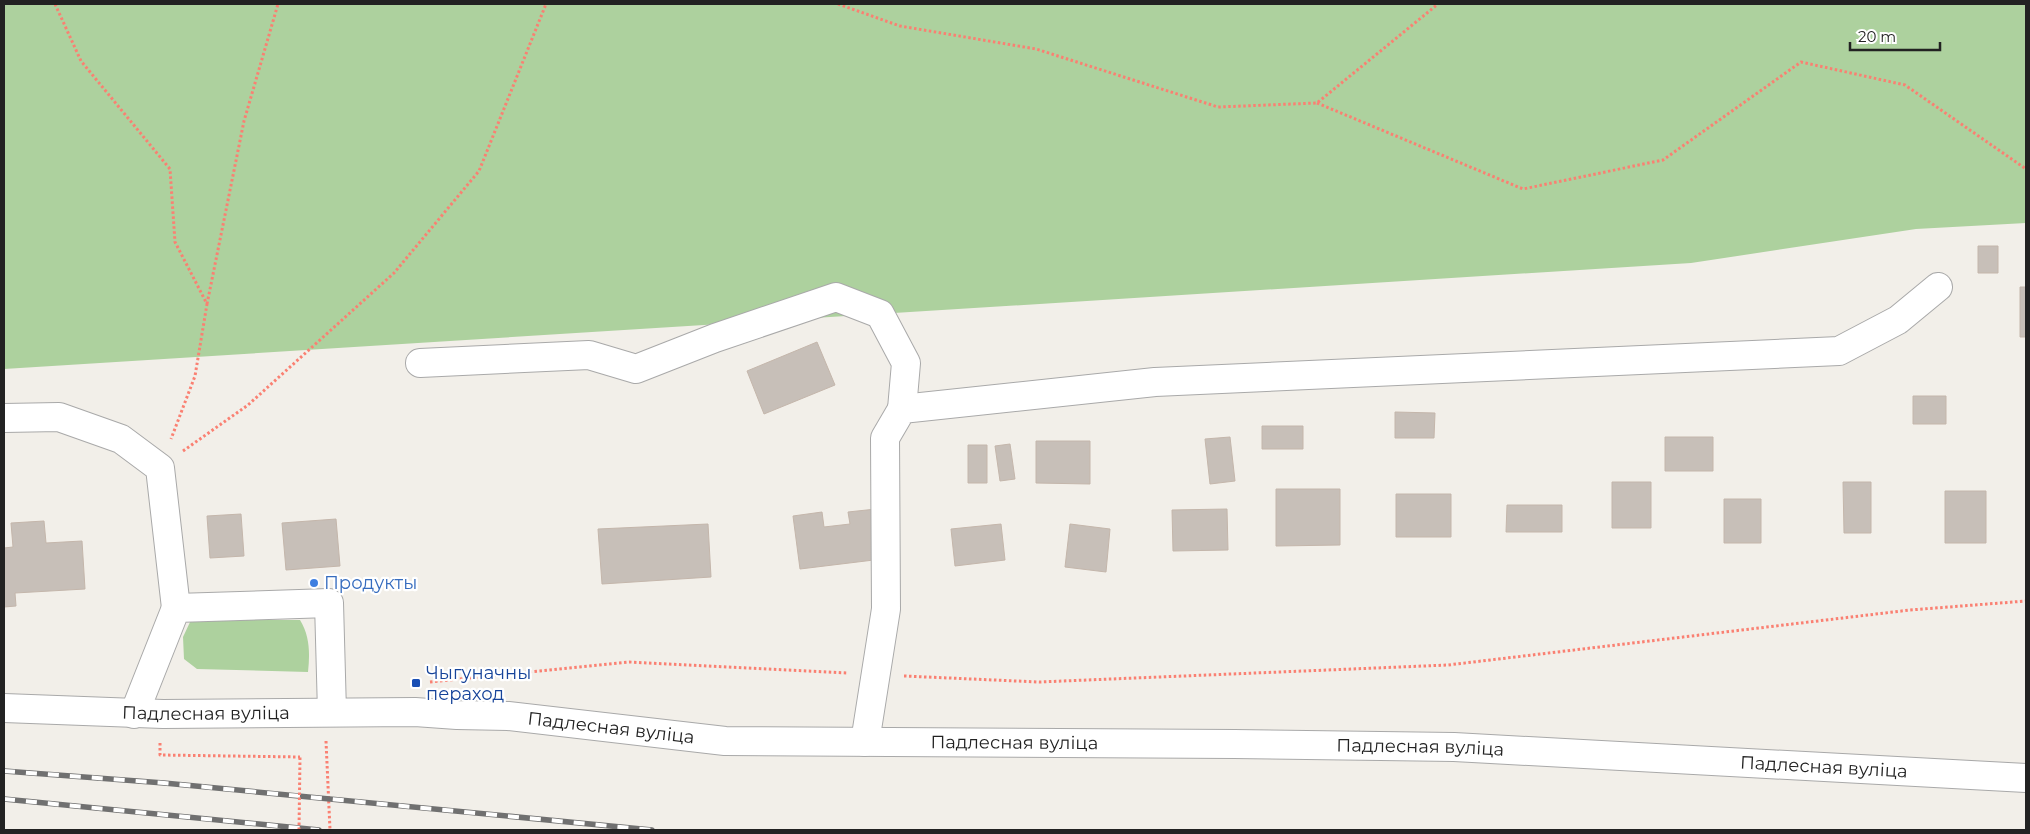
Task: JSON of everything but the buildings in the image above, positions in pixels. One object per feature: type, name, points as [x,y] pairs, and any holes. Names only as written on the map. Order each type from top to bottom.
[{"type":"street","points":[[902,409],[1155,382],[1839,350],[1898,320],[1938,287]]},
{"type":"street","points":[[420,363],[589,354],[636,369],[715,338],[836,297],[880,314],[906,363],[902,409],[885,438],[886,609],[864,742]]},
{"type":"street","points":[[4,418],[59,417],[121,439],[160,468],[176,608],[134,714]]},
{"type":"street","points":[[176,608],[329,603],[329,723]]},
{"type":"street","name":"Падлесная вуліца","points":[[4,708],[329,723],[415,712],[508,716],[725,742],[1454,747],[2026,778]]},
{"type":"path","points":[[55,4],[81,61],[170,169],[176,242],[207,304]]},
{"type":"path","points":[[160,468],[195,376],[207,304],[244,121],[278,4]]},
{"type":"path","points":[[160,468],[248,405],[394,273],[479,171],[546,4]]},
{"type":"path","points":[[838,4],[900,26],[1036,49],[1218,108],[1316,103],[1523,189],[1663,160],[1801,62],[1904,85],[2026,170]]},
{"type":"path","points":[[1316,103],[1438,4]]},
{"type":"path","points":[[461,680],[629,662],[1039,682],[1448,665],[1910,610],[2026,601]]},
{"type":"path","points":[[329,723],[330,830]]},
{"type":"path","points":[[160,742],[160,755],[300,757],[299,830]]},
{"type":"green space","points":[[4,4],[2026,4],[2026,223],[1916,229],[1691,263],[4,369]]},
{"type":"green space","points":[[191,620],[300,620],[306,632],[308,645],[308,672],[197,669],[184,659],[183,637]]},
{"type":"railway","points":[[4,771],[164,783],[652,830]]},
{"type":"railway","points":[[4,799],[319,830]]},
{"type":"place","name":"Продукты","points":[[314,583]]},
{"type":"place","name":"Чыгуначны пераход","points":[[416,683]]}]
